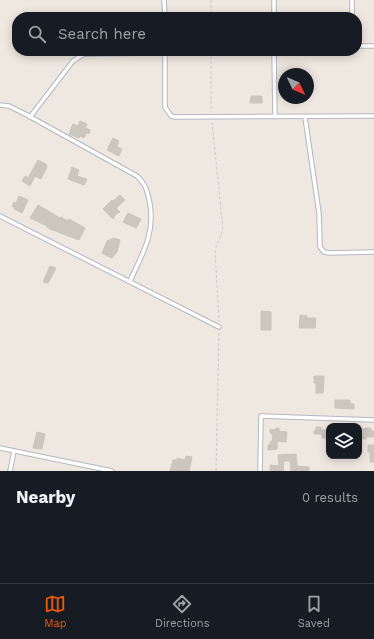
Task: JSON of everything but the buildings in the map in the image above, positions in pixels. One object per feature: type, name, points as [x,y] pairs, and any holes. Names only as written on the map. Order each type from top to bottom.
[{"type":"street","points":[[164,0],[165,12]]},
{"type":"street","points":[[274,0],[274,12]]},
{"type":"street","points":[[352,0],[352,12]]},
{"type":"street","points":[[362,46],[374,46]]},
{"type":"street","points":[[30,117],[73,61],[81,56]]},
{"type":"street","points":[[165,56],[165,107],[175,117],[374,116]]},
{"type":"street","points":[[274,56],[275,117]]},
{"type":"street","points":[[0,104],[9,106],[30,117],[137,176],[144,183],[147,189],[152,217],[149,240],[130,281]]},
{"type":"street","points":[[305,117],[319,213],[320,247],[324,252],[329,253],[374,252]]},
{"type":"street","points":[[0,216],[219,327]]},
{"type":"street","points":[[260,471],[261,416],[374,420]]},
{"type":"street","points":[[0,448],[112,471]]},
{"type":"street","points":[[10,471],[14,451]]},
{"type":"path","points":[[211,0],[211,12]]},
{"type":"path","points":[[211,56],[212,118],[222,229],[215,250],[219,327],[216,471]]}]
